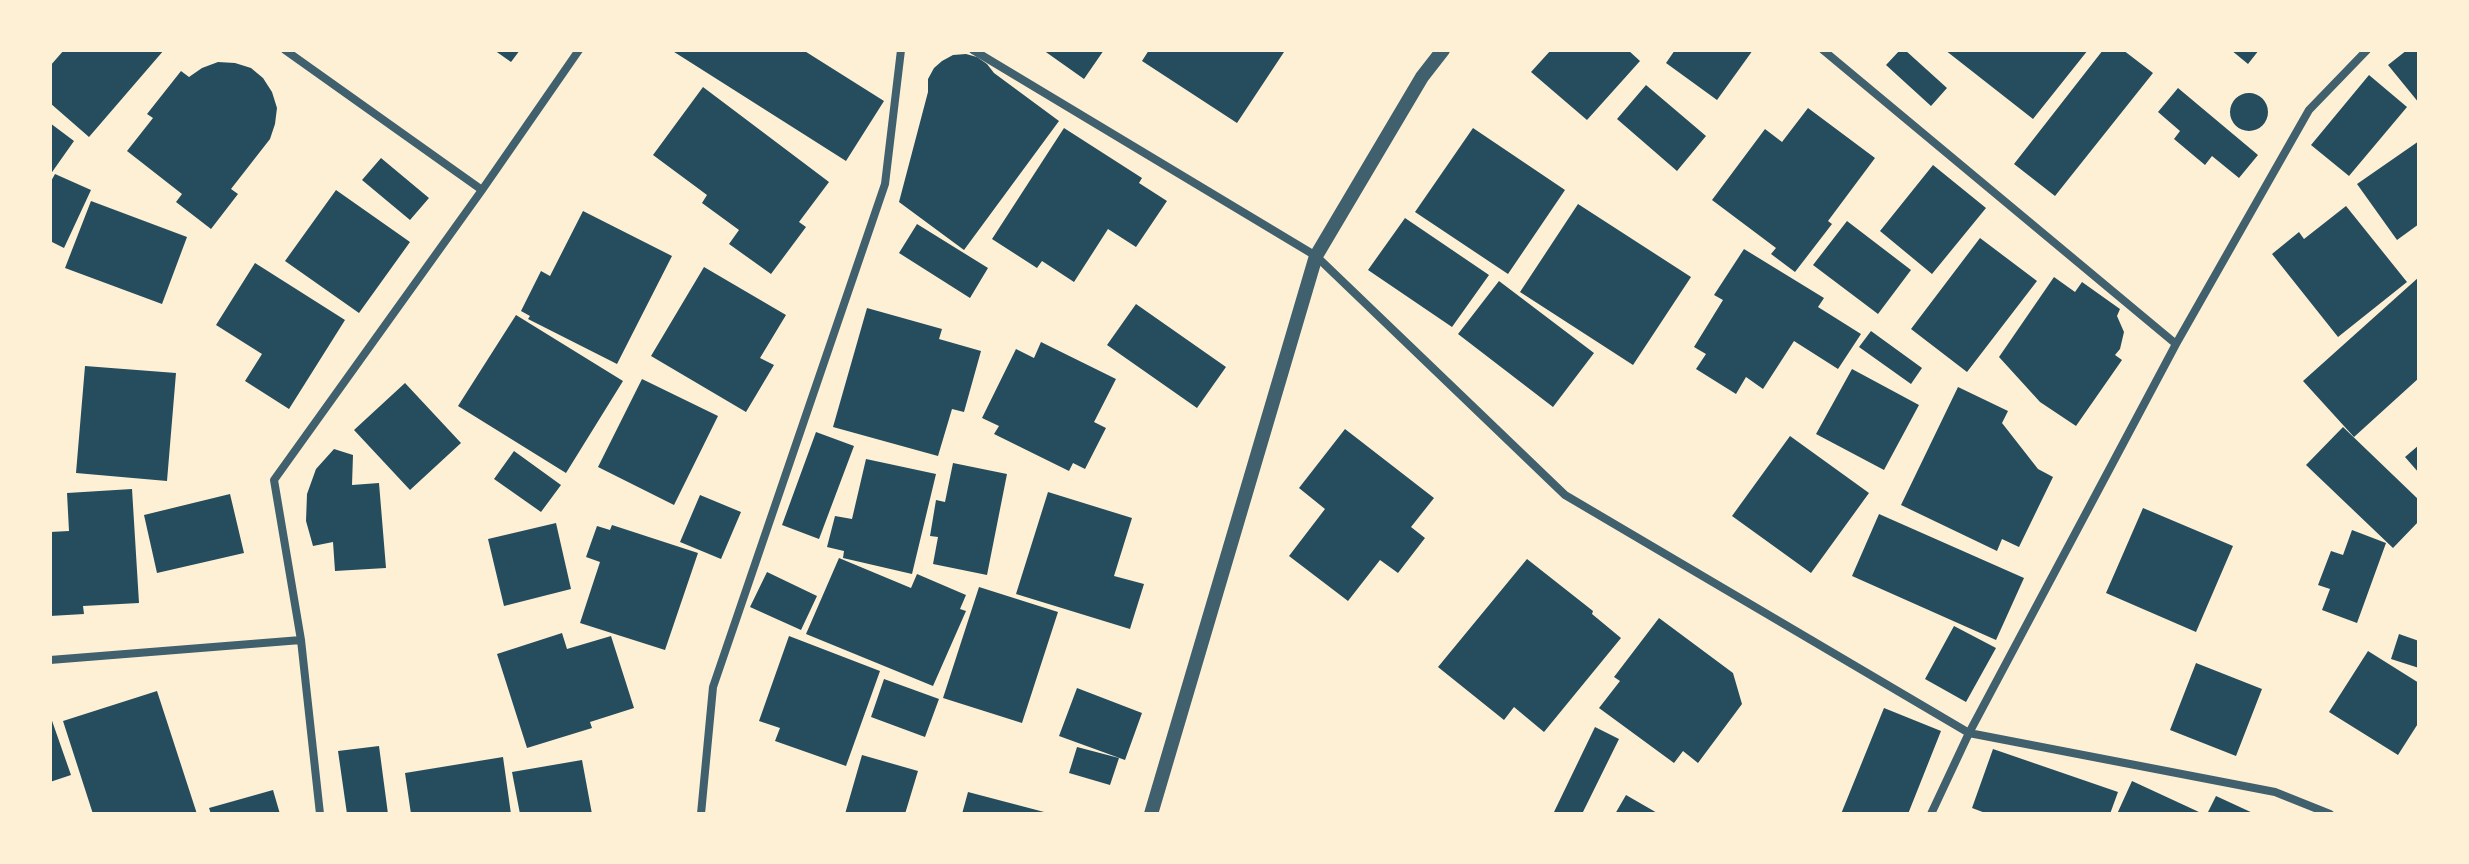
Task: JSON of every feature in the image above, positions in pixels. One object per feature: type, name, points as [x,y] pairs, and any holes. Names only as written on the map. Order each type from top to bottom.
[{"type":"street","points":[[285,50],[482,190]]},
{"type":"street","points":[[320,814],[301,640],[274,480],[579,50]]},
{"type":"street","points":[[701,814],[713,687],[885,184],[901,50]]},
{"type":"street","points":[[973,50],[1316,256],[1565,495],[1969,733],[2275,792],[2330,814]]},
{"type":"street","points":[[1151,814],[1316,256],[1422,77],[1443,50]]},
{"type":"street","points":[[1823,50],[2176,344]]},
{"type":"street","points":[[1931,814],[1969,733],[2176,344],[2309,110],[2367,50]]},
{"type":"street","points":[[50,660],[301,640]]},
{"type":"building","points":[[64,50],[164,50],[89,137],[50,103],[50,66]]},
{"type":"building","points":[[494,50],[520,50],[511,62]]},
{"type":"building","points":[[671,50],[803,50],[884,101],[846,161]]},
{"type":"building","points":[[1043,50],[1104,50],[1084,79]]},
{"type":"building","points":[[1149,50],[1284,52],[1237,123],[1142,61]]},
{"type":"building","points":[[1551,50],[1628,50],[1640,61],[1587,120],[1531,72]]},
{"type":"building","points":[[1675,50],[1753,50],[1717,100],[1666,63]]},
{"type":"building","points":[[1900,50],[1905,50],[1947,88],[1931,106],[1886,65]]},
{"type":"building","points":[[1945,50],[2088,50],[2033,119]]},
{"type":"building","points":[[2103,50],[2123,50],[2153,73],[2055,196],[2014,164]]},
{"type":"building","points":[[2231,50],[2259,50],[2248,64]]},
{"type":"building","points":[[2407,50],[2419,50],[2419,103],[2388,65]]},
{"type":"building","points":[[966,54],[987,64],[994,73],[1059,121],[964,250],[899,202],[928,92],[928,79],[942,61],[953,55]]},
{"type":"building","points":[[218,62],[251,68],[263,78],[277,108],[270,139],[231,189],[238,194],[211,229],[176,202],[182,194],[127,151],[153,118],[147,114],[181,71],[189,77]]},
{"type":"building","points":[[2369,75],[2407,107],[2349,176],[2311,145]]},
{"type":"building","points":[[1646,85],[1706,136],[1677,171],[1617,119]]},
{"type":"building","points":[[703,87],[829,182],[799,222],[806,227],[771,274],[729,244],[739,230],[702,203],[707,195],[653,155]]},
{"type":"building","points":[[2178,88],[2258,155],[2239,178],[2212,156],[2205,165],[2174,139],[2180,131],[2158,112]]},
{"type":"building","points":[[2249,93],[2263,98],[2268,112],[2263,126],[2249,131],[2235,126],[2230,112],[2235,98]]},
{"type":"building","points":[[1808,108],[1875,158],[1828,221],[1832,224],[1795,272],[1771,254],[1776,248],[1712,200],[1765,129],[1782,142]]},
{"type":"building","points":[[50,123],[74,141],[50,175]]},
{"type":"building","points":[[1064,128],[1142,178],[1139,183],[1167,201],[1136,247],[1108,229],[1074,282],[1042,261],[1037,268],[992,239]]},
{"type":"building","points":[[1473,128],[1565,190],[1508,274],[1415,212]]},
{"type":"building","points":[[2419,141],[2419,224],[2397,240],[2357,184]]},
{"type":"building","points":[[381,158],[429,198],[410,220],[362,180]]},
{"type":"building","points":[[1933,165],[1986,208],[1932,274],[1880,231]]},
{"type":"building","points":[[55,174],[91,190],[64,248],[50,241],[50,183]]},
{"type":"building","points":[[336,190],[410,242],[359,313],[285,261]]},
{"type":"building","points":[[91,201],[187,237],[162,304],[65,268]]},
{"type":"building","points":[[1578,204],[1691,277],[1633,365],[1520,292]]},
{"type":"building","points":[[2346,206],[2407,282],[2338,337],[2272,254],[2299,232],[2304,239]]},
{"type":"building","points":[[583,211],[672,256],[617,364],[528,319],[530,316],[521,311],[541,271],[550,276]]},
{"type":"building","points":[[1405,218],[1489,275],[1452,327],[1368,270]]},
{"type":"building","points":[[1847,221],[1911,270],[1878,314],[1813,265]]},
{"type":"building","points":[[917,224],[988,268],[970,298],[899,253]]},
{"type":"building","points":[[1980,238],[2037,281],[1967,372],[1911,329]]},
{"type":"building","points":[[1744,249],[1824,298],[1818,307],[1861,334],[1838,369],[1794,341],[1763,389],[1746,377],[1736,394],[1696,369],[1706,354],[1694,347],[1723,300],[1714,295]]},
{"type":"building","points":[[255,263],[345,320],[289,409],[245,381],[262,354],[216,325]]},
{"type":"building","points":[[704,267],[786,315],[760,358],[774,365],[746,412],[651,356]]},
{"type":"building","points":[[2054,277],[2075,292],[2082,282],[2120,309],[2117,316],[2124,332],[2120,349],[2115,355],[2122,360],[2076,426],[2040,402],[1999,357]]},
{"type":"building","points":[[2419,277],[2419,378],[2354,437],[2303,381]]},
{"type":"building","points":[[1499,281],[1594,353],[1553,407],[1458,334]]},
{"type":"building","points":[[1136,304],[1226,367],[1197,408],[1107,345]]},
{"type":"building","points":[[867,308],[942,329],[939,339],[981,351],[964,412],[952,409],[938,456],[833,427]]},
{"type":"building","points":[[516,315],[623,381],[566,473],[458,406]]},
{"type":"building","points":[[1871,331],[1922,368],[1911,384],[1859,347]]},
{"type":"building","points":[[1041,342],[1116,379],[1094,422],[1106,428],[1085,469],[1073,463],[1069,471],[994,434],[999,426],[982,418],[1016,349],[1034,358]]},
{"type":"building","points":[[85,366],[176,373],[167,481],[76,473]]},
{"type":"building","points":[[1852,369],[1919,405],[1884,470],[1816,434]]},
{"type":"building","points":[[642,379],[718,416],[674,505],[598,467]]},
{"type":"building","points":[[405,383],[461,443],[410,490],[354,430]]},
{"type":"building","points":[[1958,387],[2008,411],[2002,423],[2038,469],[2053,477],[2019,547],[2002,539],[1997,551],[1901,505]]},
{"type":"building","points":[[2343,427],[2419,500],[2419,521],[2393,548],[2306,465]]},
{"type":"building","points":[[1345,429],[1434,498],[1411,527],[1425,538],[1398,573],[1380,560],[1348,601],[1289,556],[1325,509],[1299,488]]},
{"type":"building","points":[[816,432],[854,446],[819,539],[782,525]]},
{"type":"building","points":[[1790,436],[1869,493],[1811,573],[1732,516]]},
{"type":"building","points":[[2419,445],[2419,473],[2405,457]]},
{"type":"building","points":[[334,449],[353,455],[352,485],[379,483],[386,568],[335,571],[333,542],[313,546],[306,521],[307,494],[316,469]]},
{"type":"building","points":[[514,451],[561,485],[541,512],[494,479]]},
{"type":"building","points":[[866,459],[936,474],[912,574],[843,558],[844,551],[827,547],[835,516],[852,519]]},
{"type":"building","points":[[953,463],[1007,474],[987,575],[933,564],[938,537],[930,536],[936,500],[945,502]]},
{"type":"building","points":[[132,489],[139,603],[83,606],[84,614],[50,616],[50,532],[69,531],[67,493]]},
{"type":"building","points":[[1048,492],[1132,518],[1114,576],[1144,584],[1130,629],[1016,594]]},
{"type":"building","points":[[230,494],[244,553],[157,573],[144,515]]},
{"type":"building","points":[[700,495],[741,512],[721,559],[680,542]]},
{"type":"building","points":[[2143,508],[2233,546],[2196,632],[2106,593]]},
{"type":"building","points":[[1879,514],[2024,578],[1996,640],[1852,576]]},
{"type":"building","points":[[556,523],[571,589],[504,606],[488,539]]},
{"type":"building","points":[[612,525],[698,553],[665,650],[580,623],[600,562],[586,557],[597,526],[610,530]]},
{"type":"building","points":[[2352,530],[2386,543],[2357,623],[2322,610],[2330,589],[2318,585],[2331,551],[2343,555]]},
{"type":"building","points":[[839,558],[911,588],[917,574],[966,595],[960,609],[966,611],[933,686],[806,634]]},
{"type":"building","points":[[1527,559],[1593,611],[1592,614],[1621,638],[1544,732],[1514,707],[1504,720],[1438,667]]},
{"type":"building","points":[[767,572],[817,596],[801,630],[750,607]]},
{"type":"building","points":[[979,587],[1058,612],[1022,723],[943,698]]},
{"type":"building","points":[[1659,618],[1733,673],[1742,704],[1698,763],[1683,751],[1674,763],[1599,708],[1620,681],[1614,677]]},
{"type":"building","points":[[1954,626],[1996,648],[1966,702],[1925,679]]},
{"type":"building","points":[[562,633],[567,649],[611,636],[634,708],[590,722],[592,728],[527,748],[497,654]]},
{"type":"building","points":[[2399,634],[2419,641],[2419,668],[2391,659]]},
{"type":"building","points":[[789,636],[880,671],[846,766],[775,741],[780,728],[759,721]]},
{"type":"building","points":[[2368,651],[2419,683],[2419,722],[2398,755],[2329,712]]},
{"type":"building","points":[[2196,663],[2262,689],[2236,756],[2170,730]]},
{"type":"building","points":[[884,679],[939,699],[925,737],[871,717]]},
{"type":"building","points":[[1077,688],[1142,713],[1125,760],[1059,736]]},
{"type":"building","points":[[157,691],[197,814],[93,814],[63,721]]},
{"type":"building","points":[[1884,708],[1941,731],[1908,814],[1841,814]]},
{"type":"building","points":[[50,715],[71,775],[50,782]]},
{"type":"building","points":[[1595,727],[1619,739],[1582,814],[1557,814],[1554,812]]},
{"type":"building","points":[[379,746],[388,814],[347,814],[338,751]]},
{"type":"building","points":[[1077,747],[1119,758],[1110,785],[1069,773]]},
{"type":"building","points":[[1993,749],[2118,792],[2110,814],[1988,814],[1972,808]]},
{"type":"building","points":[[862,755],[918,771],[905,814],[845,814]]},
{"type":"building","points":[[503,757],[511,814],[411,814],[405,773]]},
{"type":"building","points":[[582,760],[592,814],[520,814],[512,772]]},
{"type":"building","points":[[2132,781],[2199,812],[2117,814]]},
{"type":"building","points":[[273,790],[280,814],[211,814],[209,808]]},
{"type":"building","points":[[968,792],[1048,813],[1048,814],[962,814]]},
{"type":"building","points":[[1626,795],[1659,814],[1615,814]]},
{"type":"building","points":[[2216,796],[2255,814],[2207,814]]}]
